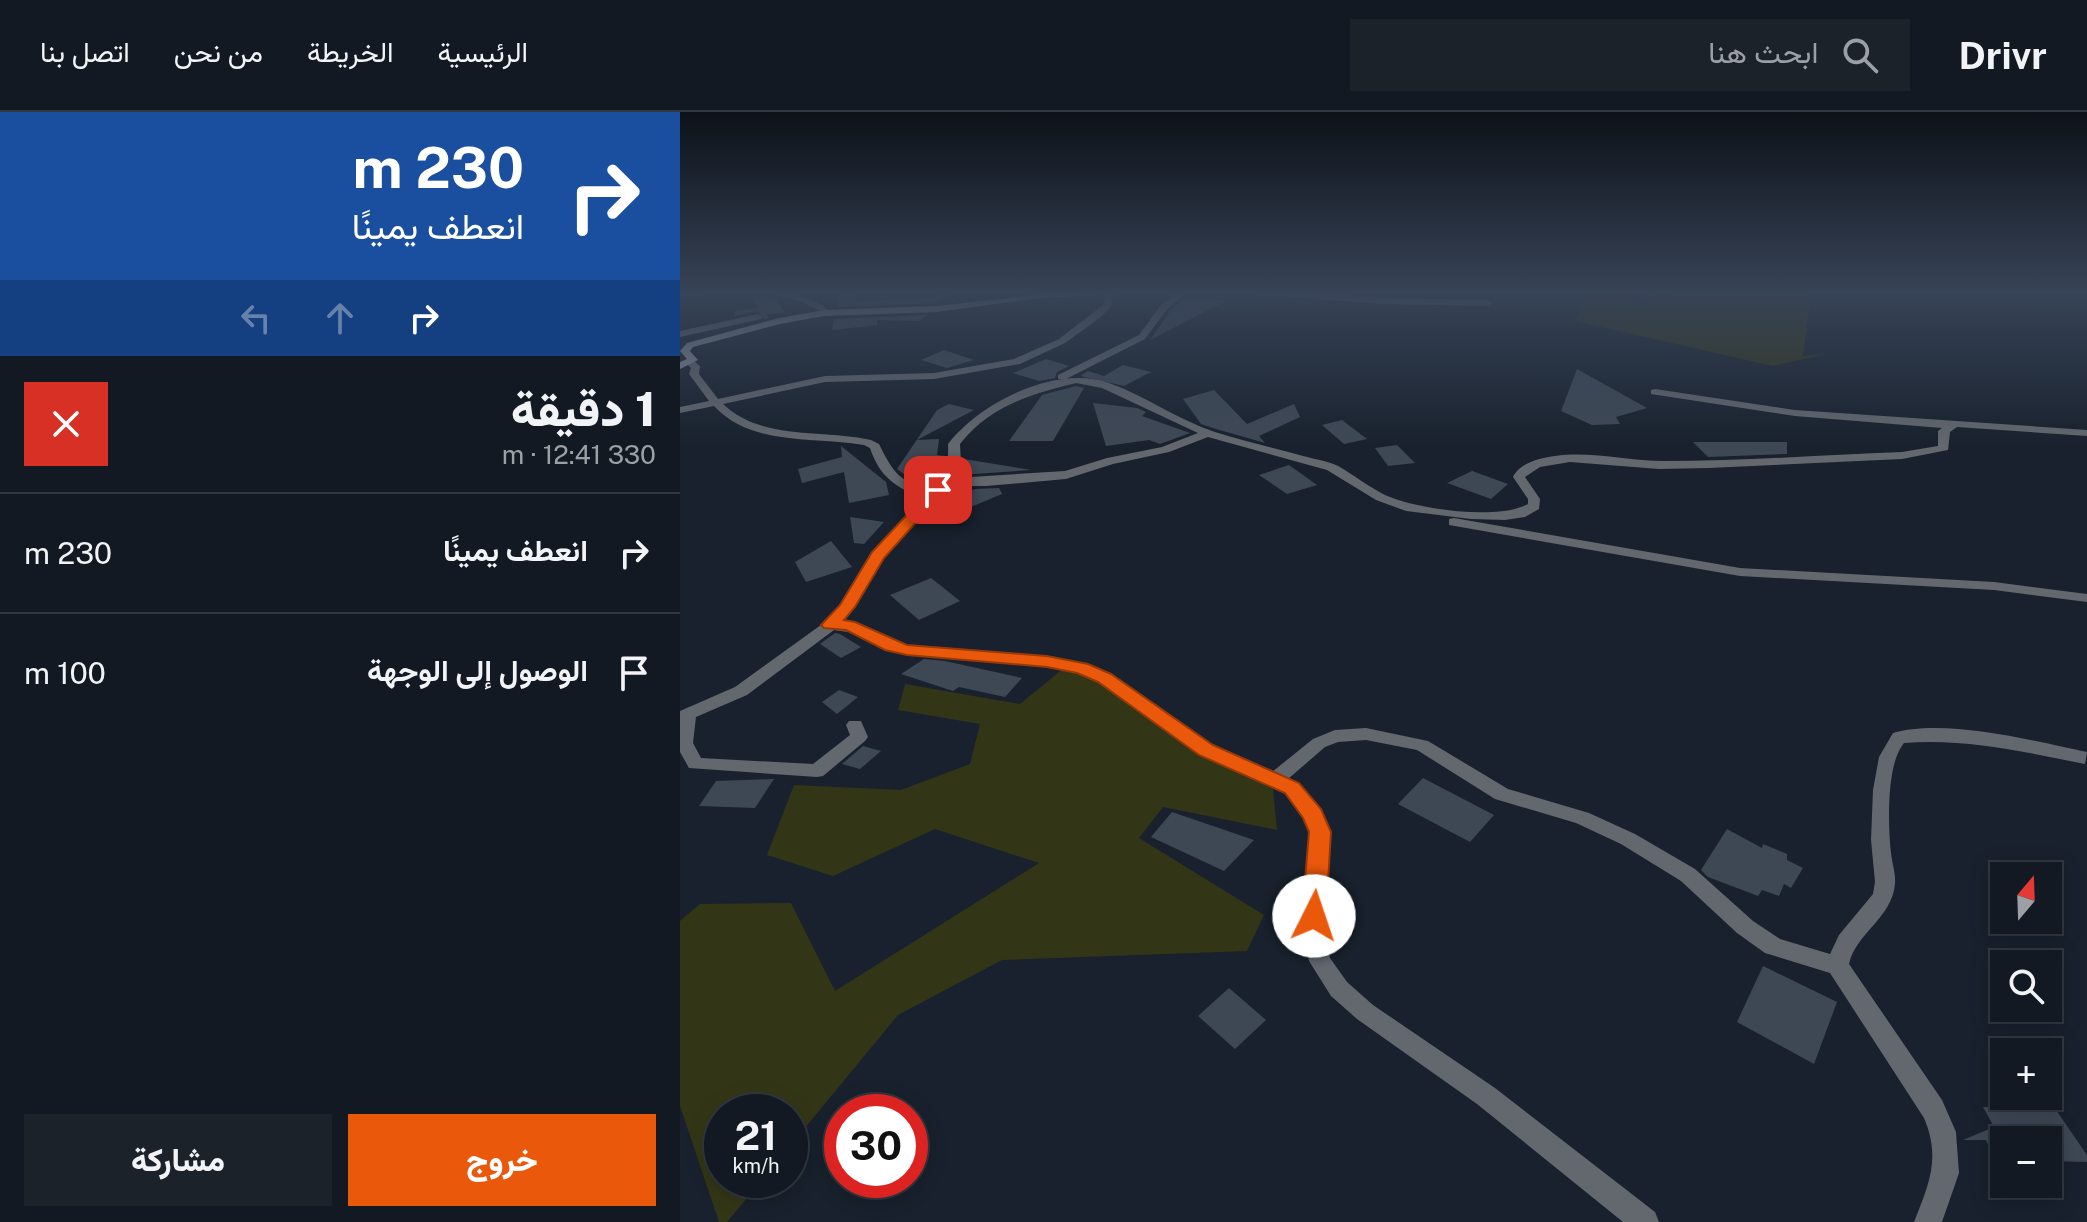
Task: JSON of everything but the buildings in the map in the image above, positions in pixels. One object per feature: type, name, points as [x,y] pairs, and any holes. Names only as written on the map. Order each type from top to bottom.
[{"type":"street","points":[[694,374],[696,368],[685,364],[692,356],[685,351],[696,343]]},
{"type":"street","points":[[680,410],[825,379],[934,376],[1017,362],[1058,343]]},
{"type":"street","points":[[855,725],[859,737],[817,771],[695,764],[684,743],[684,716],[750,685],[830,625],[847,607],[877,555],[947,482],[955,463],[954,444],[969,425],[992,408],[1134,343]]},
{"type":"street","points":[[680,373],[694,374],[715,402],[753,427],[867,442],[875,446],[881,463],[900,484],[930,497]]},
{"type":"street","points":[[1028,392],[1076,380],[1092,381],[1136,397],[1207,433],[1313,460],[1350,477],[1395,504],[1436,512],[1505,516],[1528,511],[1534,506],[1534,499],[1519,477],[1521,472],[1544,462],[1564,459],[1655,465],[1750,464],[1909,453],[1944,448],[1944,431],[1952,425]]},
{"type":"street","points":[[1655,392],[1795,413],[2087,433]]},
{"type":"street","points":[[947,482],[1066,475],[1111,461],[1165,450],[1207,433]]},
{"type":"street","points":[[1436,512],[1457,523],[1481,528],[1740,572],[1994,586],[2087,598]]},
{"type":"street","points":[[830,625],[849,625],[907,650],[1047,661],[1082,668],[1104,678],[1206,750],[1292,788],[1320,832],[1315,938],[1320,961],[1339,989],[1365,1012],[1486,1096],[1645,1222]]},
{"type":"street","points":[[1275,779],[1319,743],[1335,736],[1366,734],[1422,745],[1502,794],[1582,818],[1628,839],[1688,875],[1745,927],[1773,946],[1838,966],[1933,1109],[1943,1132],[1946,1173],[1928,1222]]},
{"type":"street","points":[[1838,966],[1841,946],[1873,911],[1883,892],[1881,804],[1894,741],[1912,736],[1992,741],[2085,758]]},
{"type":"green space","points":[[1671,343],[1805,343],[1803,356],[1826,354],[1773,366]]},
{"type":"green space","points":[[1064,668],[1082,671],[1273,789],[1277,830],[1163,807],[1139,838],[1264,915],[1247,951],[1002,960],[898,1015],[833,1094],[824,1094],[824,1105],[808,1124],[808,1094],[704,1094],[704,1177],[680,1106],[680,921],[700,904],[791,903],[835,991],[1039,863],[935,829],[833,876],[767,855],[794,785],[901,790],[970,764],[980,724],[898,710],[905,684],[1020,704]]},
{"type":"green space","points":[[711,1198],[747,1198],[727,1222],[719,1222]]},
{"type":"route","points":[[938,490],[877,555],[847,607],[830,625],[849,625],[877,640],[907,650],[1047,661],[1082,668],[1104,678],[1206,750],[1292,788],[1313,815],[1320,832],[1314,916]]}]
